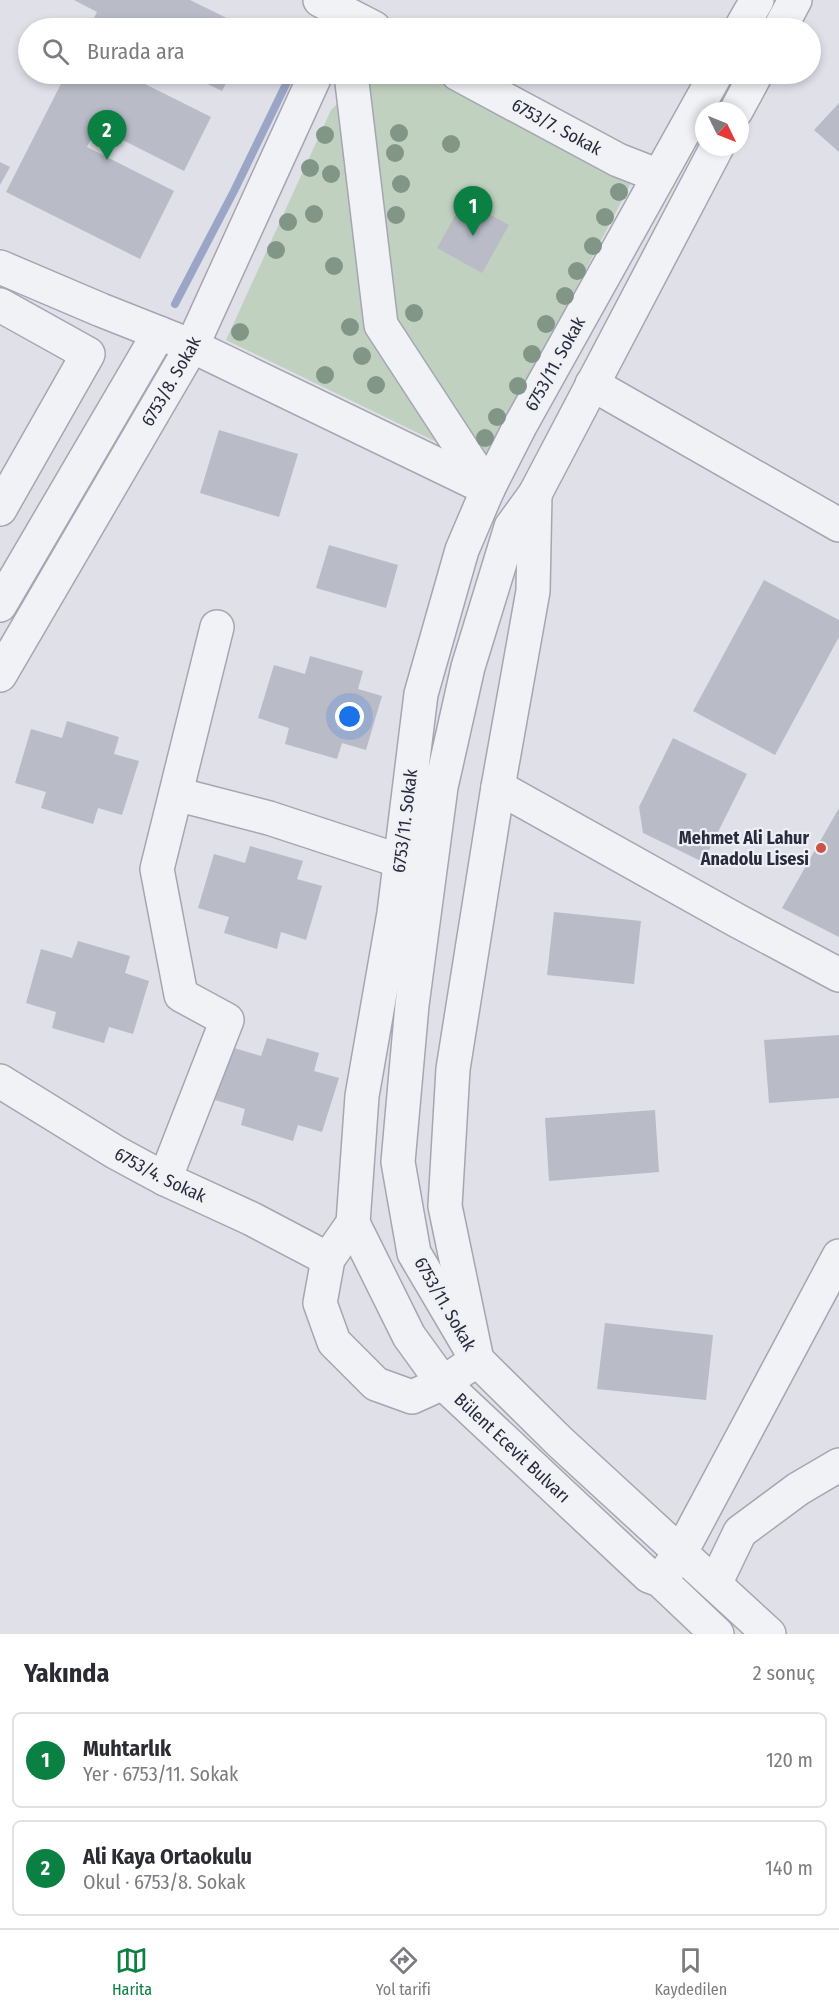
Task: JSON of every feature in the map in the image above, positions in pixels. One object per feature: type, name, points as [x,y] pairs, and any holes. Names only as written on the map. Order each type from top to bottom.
[{"type":"street","points":[[747,18],[757,0]]},
{"type":"street","points":[[785,18],[795,0]]},
{"type":"street","name":"6753/8. Sokak","points":[[0,675],[192,346],[311,84]]},
{"type":"street","points":[[352,84],[381,325],[488,489]]},
{"type":"street","name":"6753/7. Sokak","points":[[477,84],[618,160],[659,176]]},
{"type":"street","name":"6753/11. Sokak","points":[[710,84],[520,426],[488,489],[462,550],[421,694],[394,913],[362,1096],[353,1222],[327,1259],[320,1302],[334,1342],[376,1384],[412,1397],[443,1383],[477,1360],[414,1253],[398,1162],[412,1005],[441,787],[468,668],[511,526],[535,494],[712,156]]},
{"type":"street","points":[[741,102],[751,84]]},
{"type":"street","points":[[0,267],[192,346],[488,489]]},
{"type":"street","points":[[0,305],[88,354],[0,509]]},
{"type":"street","points":[[0,605],[159,333]]},
{"type":"street","points":[[592,384],[839,525]]},
{"type":"street","points":[[477,1360],[445,1206],[453,1069],[532,591],[535,494]]},
{"type":"street","points":[[165,1179],[227,1020],[181,995],[157,869],[217,627]]},
{"type":"street","points":[[498,787],[839,975]]},
{"type":"street","points":[[176,794],[270,818],[400,861]]},
{"type":"street","name":"6753/4. Sokak","points":[[0,1081],[115,1152],[165,1179],[252,1219],[327,1259]]},
{"type":"street","name":"Bülent Ecevit Bulvarı","points":[[353,1222],[409,1336],[443,1383],[649,1576],[660,1580],[717,1634]]},
{"type":"street","points":[[660,1580],[681,1552],[839,1256]]},
{"type":"street","name":"Bülent Ecevit Bulvarı","points":[[477,1360],[560,1442],[769,1634]]},
{"type":"street","points":[[715,1584],[740,1532],[798,1489],[839,1465]]},
{"type":"green space","points":[[357,84],[452,84],[631,183],[484,465],[226,340],[331,110]]},
{"type":"building","points":[[74,0],[190,0],[227,18],[94,18],[97,12]]},
{"type":"building","points":[[61,84],[145,84],[211,117],[184,171],[97,127],[87,147],[174,191],[140,259],[6,192]]},
{"type":"building","points":[[208,84],[226,84],[222,91]]},
{"type":"building","points":[[839,103],[839,152],[814,130]]},
{"type":"building","points":[[0,162],[10,167],[0,185]]},
{"type":"building","points":[[464,200],[509,225],[482,273],[437,248]]},
{"type":"building","points":[[219,430],[298,454],[279,517],[200,493]]},
{"type":"building","points":[[329,545],[398,565],[386,608],[316,588]]},
{"type":"building","points":[[764,580],[839,620],[839,637],[775,755],[693,711]]},
{"type":"building","points":[[310,656],[363,671],[358,689],[382,696],[366,750],[342,743],[337,759],[285,744],[289,728],[258,718],[274,665],[305,674]]},
{"type":"building","points":[[67,721],[119,737],[114,754],[139,761],[122,815],[98,808],[93,824],[41,808],[46,792],[15,783],[31,729],[62,738]]},
{"type":"building","points":[[673,738],[747,774],[703,862],[643,833],[639,807]]},
{"type":"building","name":"Mehmet Ali Lahur Anadolu Lisesi","points":[[839,808],[839,937],[782,908]]},
{"type":"building","points":[[250,846],[303,861],[297,879],[322,886],[306,940],[281,932],[277,949],[224,933],[229,917],[198,908],[214,854],[245,863]]},
{"type":"building","points":[[554,912],[641,921],[634,984],[547,975]]},
{"type":"building","points":[[78,941],[130,956],[125,973],[149,981],[133,1034],[109,1027],[104,1043],[52,1028],[56,1012],[26,1003],[41,949],[72,958]]},
{"type":"building","points":[[839,1035],[839,1098],[769,1103],[764,1040]]},
{"type":"building","points":[[267,1038],[319,1053],[314,1071],[339,1078],[322,1132],[298,1125],[293,1141],[241,1125],[245,1109],[215,1100],[231,1047],[261,1056]]},
{"type":"building","points":[[655,1110],[659,1172],[549,1181],[545,1118]]},
{"type":"building","points":[[605,1323],[713,1335],[706,1400],[597,1389]]},
{"type":"waterway","points":[[175,304],[286,84]]},
{"type":"place","name":"Ali Kaya Ortaokulu","points":[[107,160]]},
{"type":"place","name":"Muhtarlık","points":[[473,236]]},
{"type":"place","name":"Mehmet Ali Lahur Anadolu Lisesi","points":[[821,848]]}]
